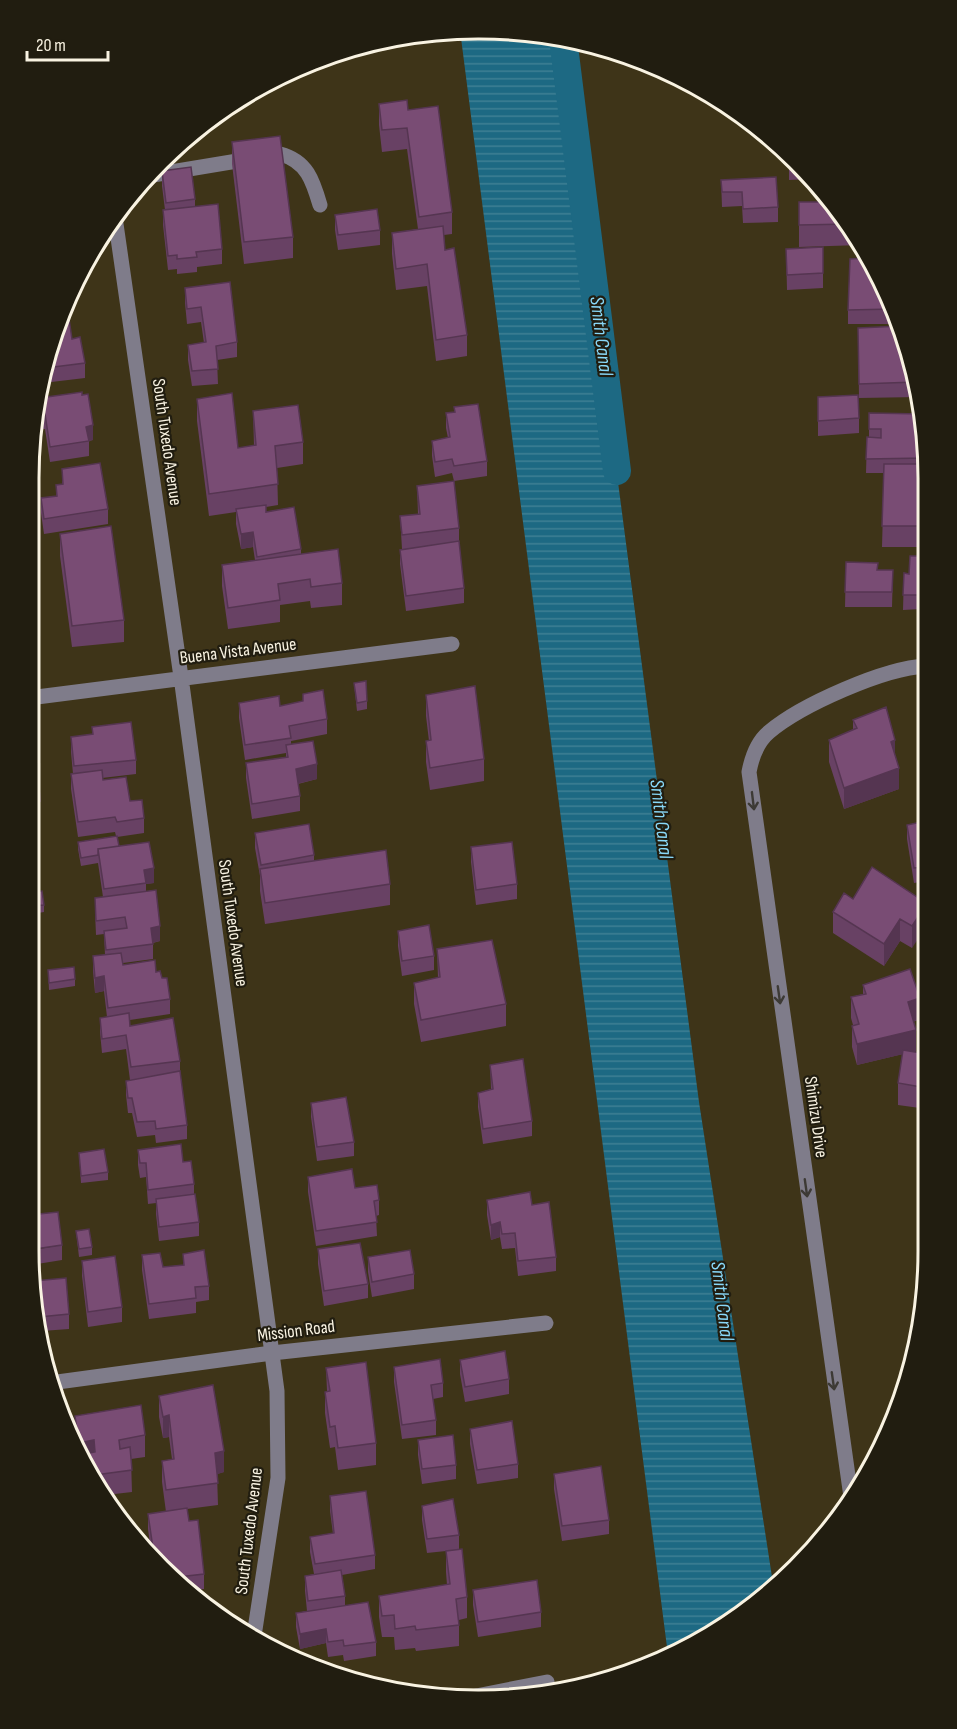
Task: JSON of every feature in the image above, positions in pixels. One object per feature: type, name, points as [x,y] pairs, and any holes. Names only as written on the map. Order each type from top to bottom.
[{"type":"street","points":[[163,173],[280,154],[293,158],[305,168],[312,179],[320,205]]},
{"type":"street","name":"South Tuxedo Avenue","points":[[117,229],[181,677],[276,1391],[278,1478],[255,1629]]},
{"type":"street","name":"Buena Vista Avenue","points":[[39,697],[452,644]]},
{"type":"street","name":"Shimizu Drive","points":[[849,1486],[751,783],[751,758],[769,732],[822,700],[888,672],[918,666]]},
{"type":"street","name":"Mission Road","points":[[59,1382],[272,1353],[546,1323]]},
{"type":"street","points":[[518,1688],[548,1682]]},
{"type":"water","points":[[461,40],[507,40],[561,47],[699,1102],[772,1577],[723,1616],[667,1648]]},
{"type":"building","points":[[407,100],[408,110],[438,106],[452,212],[419,217],[407,128],[382,130],[379,104]]},
{"type":"building","points":[[280,136],[293,237],[244,242],[232,142]]},
{"type":"building","points":[[191,167],[195,199],[166,203],[162,174],[166,171]]},
{"type":"building","points":[[776,177],[778,207],[743,209],[742,192],[722,192],[721,180]]},
{"type":"building","points":[[799,202],[820,202],[837,224],[799,225]]},
{"type":"building","points":[[218,204],[222,249],[196,252],[197,257],[177,259],[177,255],[168,256],[163,210]]},
{"type":"building","points":[[377,209],[380,230],[338,235],[335,215]]},
{"type":"building","points":[[443,226],[445,250],[454,248],[467,335],[436,340],[427,264],[396,269],[392,233]]},
{"type":"building","points":[[823,247],[823,273],[787,275],[786,249]]},
{"type":"building","points":[[859,258],[885,309],[848,310],[850,259]]},
{"type":"building","points":[[230,282],[237,342],[216,346],[218,369],[192,371],[188,345],[206,342],[201,307],[187,309],[185,288]]},
{"type":"building","points":[[69,318],[72,339],[80,337],[85,363],[53,367]]},
{"type":"building","points":[[891,326],[907,382],[859,384],[858,328]]},
{"type":"building","points":[[82,392],[82,395],[88,394],[93,425],[86,427],[89,441],[50,447],[44,414],[46,397]]},
{"type":"building","points":[[232,393],[238,448],[256,445],[253,411],[298,405],[303,442],[275,446],[278,484],[209,494],[197,399]]},
{"type":"building","points":[[858,395],[859,418],[818,421],[818,397]]},
{"type":"building","points":[[478,404],[487,461],[454,466],[452,459],[435,462],[432,441],[450,437],[446,413],[455,412],[454,407]]},
{"type":"building","points":[[869,413],[913,414],[917,458],[866,459],[867,437],[881,438],[881,429],[869,429]]},
{"type":"building","points":[[100,463],[108,509],[44,519],[41,498],[57,496],[56,485],[63,484],[62,469]]},
{"type":"building","points":[[884,464],[918,464],[918,526],[882,526]]},
{"type":"building","points":[[454,481],[459,528],[402,535],[400,516],[420,514],[417,486]]},
{"type":"building","points":[[266,505],[266,512],[294,507],[301,549],[257,557],[253,532],[241,534],[236,509]]},
{"type":"building","points":[[111,526],[124,620],[72,626],[60,534]]},
{"type":"building","points":[[459,541],[464,588],[406,596],[400,550]]},
{"type":"building","points":[[338,549],[342,583],[311,587],[310,579],[278,584],[280,600],[228,608],[222,565]]},
{"type":"building","points":[[910,556],[918,556],[918,595],[903,595],[904,573],[909,574]]},
{"type":"building","points":[[846,562],[878,563],[877,570],[893,570],[892,592],[845,592]]},
{"type":"building","points":[[366,681],[367,701],[357,703],[354,683]]},
{"type":"building","points":[[475,686],[484,759],[430,768],[426,741],[431,740],[426,695]]},
{"type":"building","points":[[323,690],[327,719],[289,726],[291,738],[245,745],[239,703],[279,696],[280,706],[303,701],[303,694]]},
{"type":"building","points":[[886,707],[895,740],[891,742],[899,768],[844,788],[829,740],[857,728],[853,720]]},
{"type":"building","points":[[131,722],[136,760],[74,766],[71,737],[93,734],[92,727]]},
{"type":"building","points":[[313,741],[317,764],[296,769],[300,796],[252,804],[246,763],[288,757],[286,745]]},
{"type":"building","points":[[102,770],[103,780],[126,777],[130,801],[142,800],[144,818],[117,822],[115,817],[78,822],[71,774]]},
{"type":"building","points":[[918,823],[918,868],[914,868],[907,825]]},
{"type":"building","points":[[309,824],[314,855],[261,865],[255,833]]},
{"type":"building","points":[[117,836],[119,846],[98,849],[98,855],[81,858],[78,842]]},
{"type":"building","points":[[149,842],[154,868],[144,870],[146,883],[104,889],[98,849]]},
{"type":"building","points":[[512,842],[517,884],[476,890],[471,847]]},
{"type":"building","points":[[386,850],[390,884],[265,903],[260,869]]},
{"type":"building","points":[[872,867],[918,898],[918,917],[912,926],[900,919],[884,944],[833,912],[844,893],[853,899]]},
{"type":"building","points":[[156,890],[160,926],[151,928],[153,944],[106,950],[104,931],[127,928],[125,917],[96,921],[95,898]]},
{"type":"building","points":[[39,891],[42,891],[44,905],[39,905]]},
{"type":"building","points":[[429,925],[434,956],[402,961],[398,931]]},
{"type":"building","points":[[492,940],[506,1004],[421,1020],[414,983],[440,977],[437,949]]},
{"type":"building","points":[[121,953],[123,965],[155,960],[156,972],[160,971],[162,978],[167,978],[170,999],[108,1008],[104,976],[95,978],[93,956]]},
{"type":"building","points":[[74,967],[75,979],[49,983],[48,970]]},
{"type":"building","points":[[910,969],[918,992],[918,999],[908,1002],[916,1030],[857,1044],[852,1026],[859,1024],[851,997],[866,994],[863,985]]},
{"type":"building","points":[[129,1013],[130,1026],[173,1018],[180,1061],[131,1067],[126,1035],[102,1039],[100,1018]]},
{"type":"building","points":[[903,1050],[918,1052],[918,1086],[898,1083]]},
{"type":"building","points":[[523,1059],[532,1121],[483,1129],[478,1093],[493,1089],[490,1065]]},
{"type":"building","points":[[180,1071],[187,1125],[156,1129],[155,1121],[137,1122],[132,1098],[128,1098],[126,1081]]},
{"type":"building","points":[[346,1097],[354,1142],[317,1147],[311,1103]]},
{"type":"building","points":[[181,1144],[183,1162],[191,1161],[194,1184],[148,1190],[146,1163],[140,1163],[138,1150]]},
{"type":"building","points":[[104,1149],[108,1172],[81,1176],[79,1153]]},
{"type":"building","points":[[352,1169],[355,1188],[377,1185],[379,1200],[374,1201],[377,1222],[316,1231],[308,1177]]},
{"type":"building","points":[[530,1192],[532,1205],[549,1202],[556,1257],[518,1261],[515,1233],[502,1234],[500,1222],[491,1225],[487,1200]]},
{"type":"building","points":[[195,1194],[199,1222],[159,1227],[156,1199]]},
{"type":"building","points":[[58,1212],[62,1245],[39,1248],[39,1214]]},
{"type":"building","points":[[89,1229],[92,1247],[79,1249],[76,1231]]},
{"type":"building","points":[[360,1243],[368,1284],[324,1291],[318,1249]]},
{"type":"building","points":[[204,1250],[209,1286],[195,1287],[196,1298],[149,1304],[142,1255],[160,1253],[163,1267],[184,1265],[183,1254]]},
{"type":"building","points":[[410,1250],[414,1274],[372,1282],[368,1257]]},
{"type":"building","points":[[115,1256],[122,1307],[88,1312],[82,1261]]},
{"type":"building","points":[[66,1278],[69,1314],[44,1316],[40,1280]]},
{"type":"building","points":[[505,1351],[509,1379],[465,1387],[460,1360]]},
{"type":"building","points":[[440,1359],[443,1383],[431,1385],[436,1420],[402,1425],[394,1367]]},
{"type":"building","points":[[366,1362],[376,1443],[338,1448],[335,1426],[330,1427],[325,1392],[330,1391],[326,1368]]},
{"type":"building","points":[[213,1385],[224,1451],[215,1453],[218,1483],[166,1490],[162,1461],[174,1459],[169,1415],[163,1417],[159,1396]]},
{"type":"building","points":[[141,1405],[145,1435],[119,1440],[120,1449],[130,1447],[132,1470],[101,1474],[89,1453],[95,1452],[94,1440],[83,1442],[77,1430],[75,1416]]},
{"type":"building","points":[[512,1421],[518,1464],[477,1470],[470,1429]]},
{"type":"building","points":[[453,1435],[456,1465],[422,1469],[418,1440]]},
{"type":"building","points":[[601,1466],[609,1520],[562,1526],[554,1474]]},
{"type":"building","points":[[366,1491],[375,1555],[315,1564],[310,1537],[334,1533],[330,1496]]},
{"type":"building","points":[[453,1499],[459,1535],[427,1539],[422,1506]]},
{"type":"building","points":[[187,1508],[189,1521],[198,1520],[204,1574],[184,1576],[152,1545],[148,1514]]},
{"type":"building","points":[[462,1549],[467,1597],[456,1599],[459,1625],[416,1630],[415,1626],[395,1629],[394,1615],[382,1616],[379,1596],[450,1584],[446,1551]]},
{"type":"building","points":[[341,1570],[345,1596],[308,1601],[305,1576]]},
{"type":"building","points":[[537,1580],[541,1612],[478,1622],[473,1590]]},
{"type":"building","points":[[368,1602],[376,1642],[344,1646],[343,1640],[328,1642],[326,1629],[300,1634],[296,1613]]},
{"type":"waterway","name":"Smith Canal","points":[[564,47],[617,471]]}]
